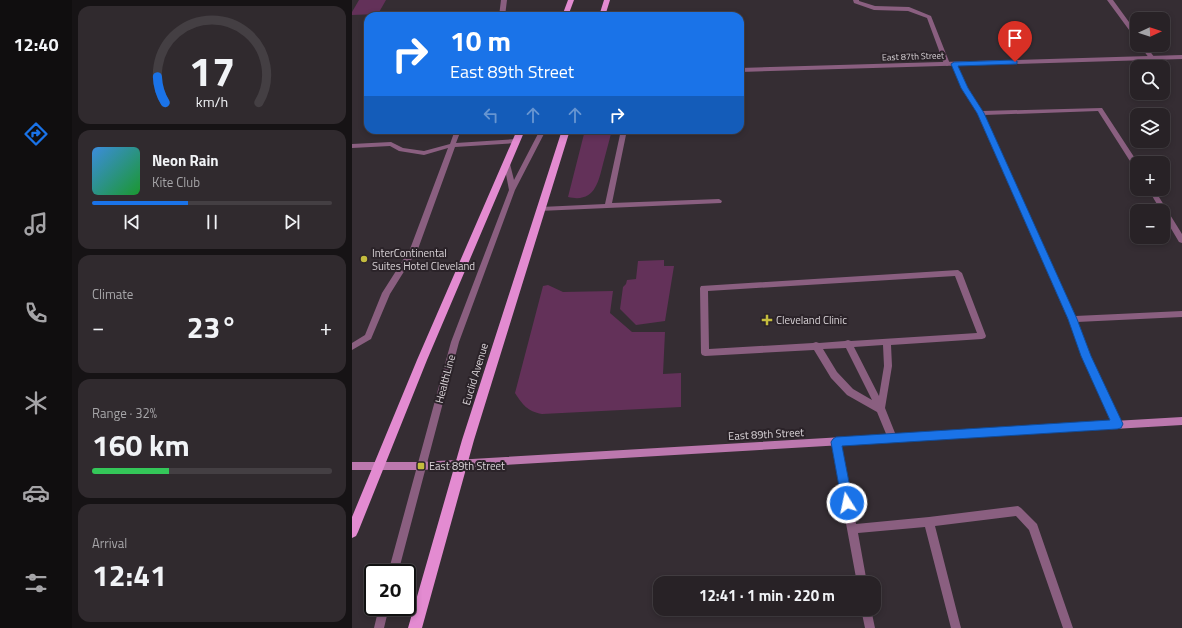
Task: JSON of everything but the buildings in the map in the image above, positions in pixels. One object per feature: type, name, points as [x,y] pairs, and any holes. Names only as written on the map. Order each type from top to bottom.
[{"type":"main road","points":[[566,12],[571,0]]},
{"type":"main road","points":[[603,12],[607,0]]},
{"type":"main road","points":[[352,532],[422,360],[520,134]]},
{"type":"main road","name":"Euclid Avenue","points":[[415,628],[430,566],[565,134]]},
{"type":"street","points":[[502,12],[504,0]]},
{"type":"street","points":[[856,0],[856,2],[874,8],[908,9],[930,18],[951,64],[980,113],[1117,424]]},
{"type":"street","points":[[1110,0],[1130,27]]},
{"type":"street","points":[[1147,52],[1152,58]]},
{"type":"street","name":"East 87th Street","points":[[744,70],[1182,57]]},
{"type":"street","points":[[980,113],[1100,109],[1130,156]]},
{"type":"street","points":[[352,347],[368,337],[386,293],[414,249],[456,134]]},
{"type":"street","name":"HealthLine","points":[[394,564],[455,342],[512,190],[541,134]]},
{"type":"street","points":[[608,206],[623,134]]},
{"type":"street","points":[[352,146],[391,144],[401,150],[424,153],[452,145],[517,141]]},
{"type":"street","name":"HealthLine","points":[[508,164],[512,190]]},
{"type":"street","points":[[1155,196],[1182,240]]},
{"type":"street","points":[[541,209],[719,201]]},
{"type":"street","points":[[958,273],[982,336],[887,342],[706,353],[704,288],[958,273]]},
{"type":"street","points":[[1072,319],[1182,314]]},
{"type":"street","points":[[881,409],[888,366],[887,342]]},
{"type":"street","points":[[848,344],[881,409],[892,438]]},
{"type":"street","points":[[816,346],[834,375],[850,392],[881,409]]},
{"type":"street","name":"East 89th Street","points":[[352,466],[421,466],[462,464],[1182,421]]},
{"type":"street","points":[[836,442],[861,576]]},
{"type":"street","points":[[852,528],[930,522],[1018,511],[1033,527],[1068,628]]},
{"type":"street","points":[[930,522],[956,628]]},
{"type":"street","points":[[379,628],[382,616]]},
{"type":"street","points":[[867,616],[870,628]]},
{"type":"shaded area","points":[[359,0],[386,0],[379,12],[364,12],[364,15],[352,15],[352,12]]},
{"type":"shaded area","points":[[584,134],[611,134],[597,185],[584,197],[568,197]]},
{"type":"shaded area","points":[[664,260],[664,266],[674,266],[665,321],[636,325],[620,309],[623,287],[627,280],[636,279],[638,261]]},
{"type":"shaded area","points":[[548,285],[563,292],[613,291],[610,313],[632,332],[665,332],[663,374],[681,373],[681,407],[542,414],[526,407],[515,393],[543,286]]},
{"type":"place","name":"InterContinental Suites Hotel Cleveland","points":[[364,259]]},
{"type":"place","name":"Cleveland Clinic","points":[[767,320]]},
{"type":"place","name":"East 89th Street","points":[[421,466]]},
{"type":"route","points":[[847,503],[836,442],[1117,424],[980,113],[965,88],[954,64],[1015,62]]}]
